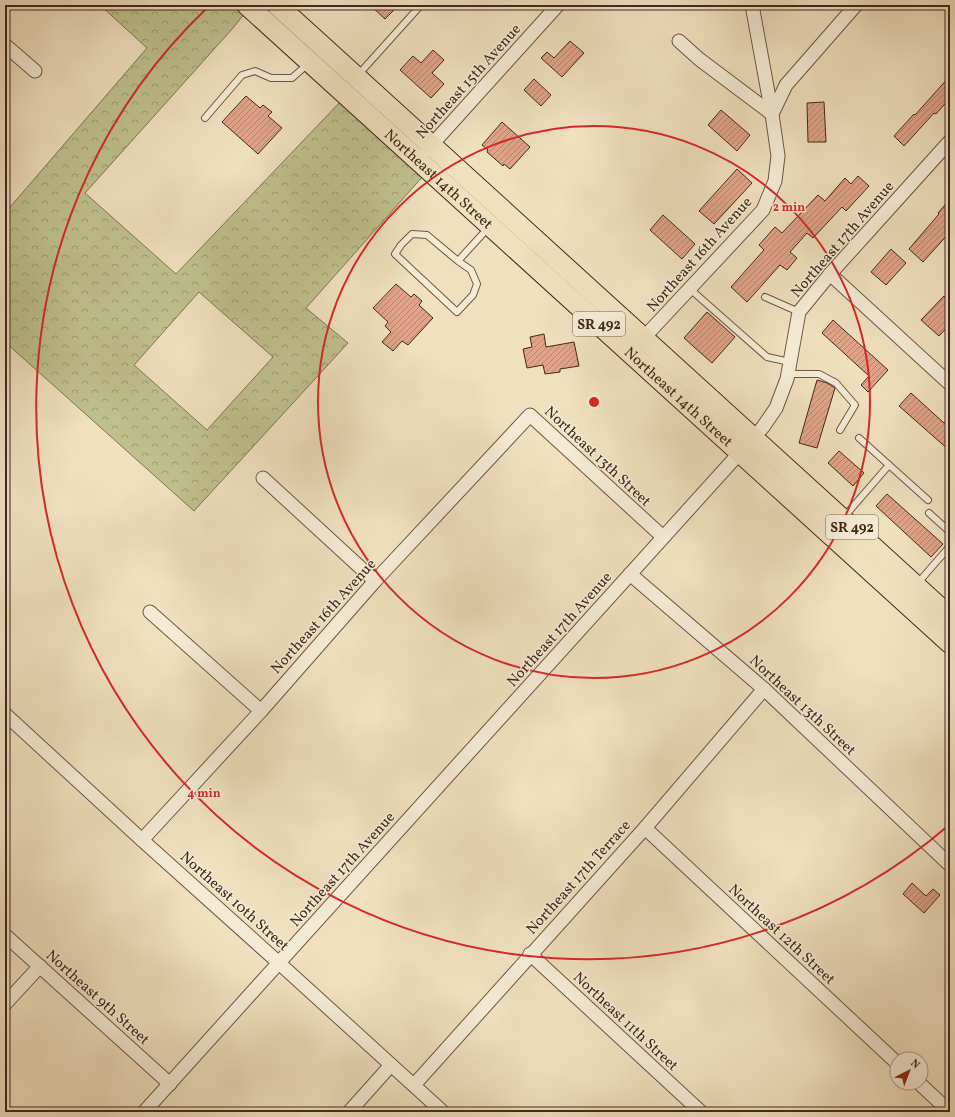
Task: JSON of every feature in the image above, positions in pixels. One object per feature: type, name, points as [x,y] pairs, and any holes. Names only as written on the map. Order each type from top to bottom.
[{"type":"main road","name":"Northeast 14th Street","points":[[247,5],[950,644]]},
{"type":"main road","name":"Northeast 14th Street","points":[[277,5],[950,616]]},
{"type":"street","name":"Northeast 15th Avenue","points":[[418,160],[558,5]]},
{"type":"street","name":"Northeast 16th Avenue","points":[[630,353],[764,210],[775,181],[778,156],[772,114],[752,5]]},
{"type":"street","points":[[679,41],[699,59],[772,114],[786,85],[856,5]]},
{"type":"street","points":[[5,45],[35,71]]},
{"type":"street","name":"Northeast 17th Avenue","points":[[144,1112],[662,537],[754,438],[776,408],[789,368],[799,312],[830,274],[950,141]]},
{"type":"street","points":[[830,274],[949,380]]},
{"type":"street","name":"Northeast 16th Avenue","points":[[142,840],[261,711],[375,581],[530,416]]},
{"type":"street","name":"Northeast 13th Street","points":[[530,416],[662,537]]},
{"type":"street","points":[[263,478],[375,581]]},
{"type":"street","name":"Northeast 13th Street","points":[[630,574],[764,689],[950,865]]},
{"type":"street","points":[[150,612],[261,711]]},
{"type":"street","name":"Northeast 17th Terrace","points":[[414,1085],[530,954],[645,828],[764,689]]},
{"type":"street","name":"Northeast 10th Street","points":[[5,714],[443,1112]]},
{"type":"street","name":"Northeast 12th Street","points":[[645,828],[889,1056]]},
{"type":"street","name":"Northeast 9th Street","points":[[5,935],[170,1084]]},
{"type":"street","name":"Northeast 11th Street","points":[[530,954],[701,1112]]},
{"type":"street","points":[[5,1004],[40,966]]},
{"type":"street","points":[[349,1112],[391,1065]]},
{"type":"street","points":[[928,1091],[950,1112]]},
{"type":"lane","points":[[356,77],[421,5]]},
{"type":"lane","points":[[205,118],[242,75],[255,71],[271,78],[292,78],[310,62]]},
{"type":"lane","points":[[458,261],[490,225]]},
{"type":"lane","points":[[412,234],[427,235],[458,261],[471,270],[477,284],[472,295],[457,312],[396,254],[401,245],[412,234]]},
{"type":"lane","points":[[690,289],[767,357],[789,368],[819,374],[836,383],[855,404],[840,430]]},
{"type":"lane","points":[[765,297],[799,312]]},
{"type":"lane","points":[[859,438],[928,500]]},
{"type":"lane","points":[[842,519],[890,466]]},
{"type":"lane","points":[[929,513],[950,532]]},
{"type":"lane","points":[[915,585],[950,546]]},
{"type":"green space","points":[[100,5],[237,5],[245,13],[85,193],[176,274],[342,100],[424,175],[306,308],[348,343],[194,511],[5,342],[5,213],[147,48]],"holes":[[[199,292],[273,357],[207,430],[134,365]]]},
{"type":"building","points":[[370,5],[399,5],[385,19]]},
{"type":"building","points":[[570,41],[584,53],[562,77],[541,58],[547,52],[554,58]]},
{"type":"building","points":[[433,50],[444,60],[432,73],[444,84],[431,98],[400,70],[413,56],[421,63]]},
{"type":"building","points":[[950,76],[950,98],[904,146],[894,136]]},
{"type":"building","points":[[534,79],[551,95],[541,106],[524,90]]},
{"type":"building","points":[[246,96],[260,108],[263,105],[272,112],[268,116],[282,128],[258,154],[222,122]]},
{"type":"building","points":[[824,102],[826,142],[808,142],[807,103]]},
{"type":"building","points":[[721,110],[750,135],[737,151],[708,125]]},
{"type":"building","points":[[502,122],[530,147],[510,169],[504,164],[503,166],[487,152],[488,150],[482,145]]},
{"type":"building","points":[[737,169],[752,183],[714,224],[699,211]]},
{"type":"building","points":[[858,176],[869,186],[846,211],[842,207],[813,238],[807,233],[790,252],[797,258],[787,270],[780,265],[747,302],[731,287],[764,250],[759,245],[775,227],[782,233],[818,195],[825,201],[845,178],[851,184]]},
{"type":"building","points":[[950,199],[950,232],[923,262],[909,249]]},
{"type":"building","points":[[663,215],[695,244],[682,259],[650,230]]},
{"type":"building","points":[[891,249],[906,263],[886,285],[871,272]]},
{"type":"building","points":[[396,284],[411,297],[414,294],[422,301],[419,305],[433,318],[408,345],[402,341],[393,351],[382,342],[391,332],[385,326],[388,322],[373,308]]},
{"type":"building","points":[[944,296],[950,301],[950,324],[939,336],[921,320]]},
{"type":"building","points":[[707,312],[735,337],[712,363],[684,338]]},
{"type":"building","points":[[833,320],[888,370],[868,392],[861,385],[869,376],[822,333]]},
{"type":"building","points":[[544,334],[546,347],[574,342],[579,366],[560,369],[560,372],[545,374],[543,365],[527,368],[523,349],[532,347],[530,337]]},
{"type":"building","points":[[817,380],[827,383],[835,388],[817,448],[799,443]]},
{"type":"building","points":[[911,393],[944,423],[950,417],[950,451],[899,406]]},
{"type":"building","points":[[839,451],[864,473],[853,486],[828,463]]},
{"type":"building","points":[[887,494],[943,544],[931,557],[876,506]]},
{"type":"building","points":[[912,883],[926,896],[933,889],[940,895],[924,913],[903,894]]}]
